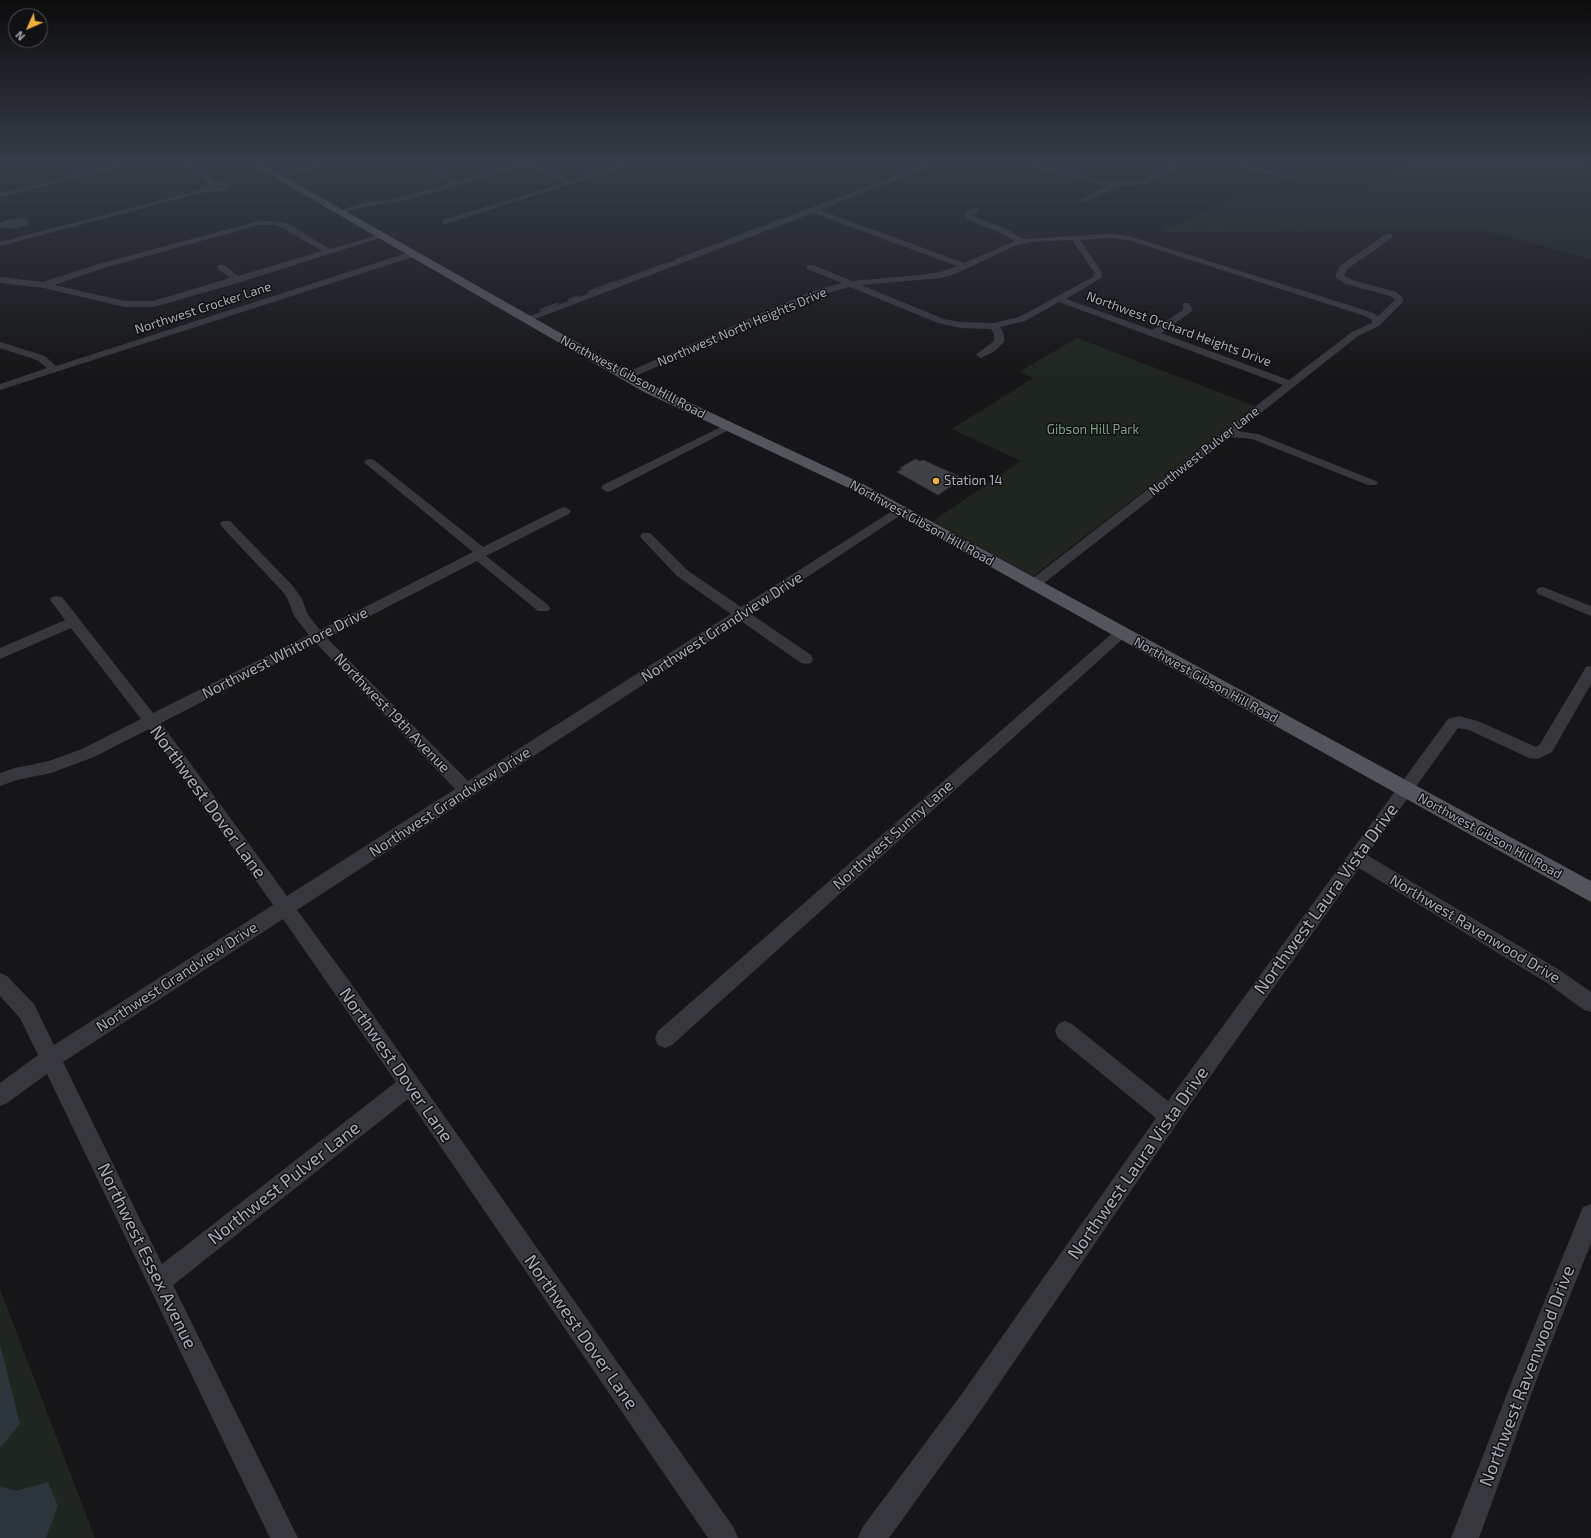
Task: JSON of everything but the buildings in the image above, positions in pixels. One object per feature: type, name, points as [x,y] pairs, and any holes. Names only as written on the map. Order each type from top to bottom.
[{"type":"main road","name":"Northwest Gibson Hill Road","points":[[376,233],[627,376],[681,405],[823,470],[901,511],[1591,892]]},
{"type":"street","points":[[25,233],[29,236]]},
{"type":"street","points":[[0,244],[42,233]]},
{"type":"street","points":[[44,285],[101,266],[220,233]]},
{"type":"street","points":[[297,233],[329,252]]},
{"type":"street","points":[[526,319],[753,233]]},
{"type":"street","points":[[874,233],[964,266]]},
{"type":"street","points":[[1007,233],[1021,241]]},
{"type":"street","points":[[0,280],[44,285],[120,303],[139,305],[166,302],[382,236]]},
{"type":"street","name":"Northwest North Heights Drive","points":[[627,376],[816,293],[851,284],[879,280],[932,277],[952,272],[1021,241],[1113,236],[1137,240],[1368,314],[1375,317],[1377,322]]},
{"type":"street","name":"Northwest Pulver Lane","points":[[1034,584],[1289,384],[1355,334],[1371,327],[1400,300],[1393,294],[1349,282],[1339,277],[1343,268],[1389,236]]},
{"type":"street","points":[[810,267],[948,323],[974,327],[994,326],[1022,319],[1093,280],[1098,274],[1074,238]]},
{"type":"street","name":"Northwest Crocker Lane","points":[[0,387],[413,254]]},
{"type":"street","points":[[221,267],[238,280]]},
{"type":"street","name":"Northwest Orchard Heights Drive","points":[[1059,299],[1289,384]]},
{"type":"street","points":[[1153,334],[1186,312],[1188,310],[1186,305]]},
{"type":"street","points":[[981,355],[999,342],[999,334],[994,326]]},
{"type":"street","points":[[0,345],[41,358],[54,369]]},
{"type":"street","points":[[607,488],[727,427]]},
{"type":"street","points":[[1227,433],[1254,436],[1372,483]]},
{"type":"street","points":[[370,462],[543,608]]},
{"type":"street","name":"Northwest Whitmore Drive","points":[[0,780],[15,774],[52,767],[88,753],[565,511]]},
{"type":"street","name":"Northwest Grandview Drive","points":[[0,1096],[51,1058],[901,511]]},
{"type":"street","name":"Northwest 19th Avenue","points":[[226,524],[288,589],[295,599],[301,616],[318,637],[467,791]]},
{"type":"street","points":[[646,536],[682,573],[806,659]]},
{"type":"street","points":[[1543,591],[1591,611]]},
{"type":"street","name":"Northwest Dover Lane","points":[[57,600],[75,621],[151,721],[343,988],[724,1538]]},
{"type":"street","points":[[0,654],[75,621]]},
{"type":"street","name":"Northwest Sunny Lane","points":[[665,1038],[1121,633]]},
{"type":"street","name":"Northwest Laura Vista Drive","points":[[872,1538],[970,1404],[1170,1116],[1453,723],[1459,722],[1473,725],[1529,752],[1538,753],[1546,748],[1591,671]]},
{"type":"street","name":"Northwest Ravenwood Drive","points":[[1357,858],[1547,973],[1591,1003]]},
{"type":"street","name":"Northwest Essex Avenue","points":[[0,982],[10,990],[27,1011],[284,1538]]},
{"type":"street","points":[[1065,1031],[1170,1116]]},
{"type":"street","name":"Northwest Pulver Lane","points":[[159,1282],[410,1085]]},
{"type":"street","name":"Northwest Ravenwood Drive","points":[[1464,1538],[1526,1376],[1591,1214]]},
{"type":"green space","points":[[1493,233],[1591,233],[1591,259]]},
{"type":"green space","name":"Gibson Hill Park","points":[[1077,338],[1255,406],[1033,576],[933,521],[1021,461],[952,429],[1033,378],[1019,372]]},
{"type":"green space","points":[[0,1289],[95,1538],[0,1538]]},
{"type":"shaded area","points":[[0,1344],[20,1424],[0,1448]]},
{"type":"shaded area","points":[[48,1482],[58,1506],[46,1538],[0,1538],[0,1486],[16,1491]]},
{"type":"waterway","points":[[726,241],[747,233]]},
{"type":"waterway","points":[[676,260],[715,245]]},
{"type":"waterway","points":[[614,283],[665,264]]},
{"type":"waterway","points":[[589,292],[616,282]]},
{"type":"waterway","points":[[569,300],[577,297]]},
{"type":"waterway","points":[[541,310],[558,304]]},
{"type":"place","name":"Station 14","points":[[936,481]]}]
